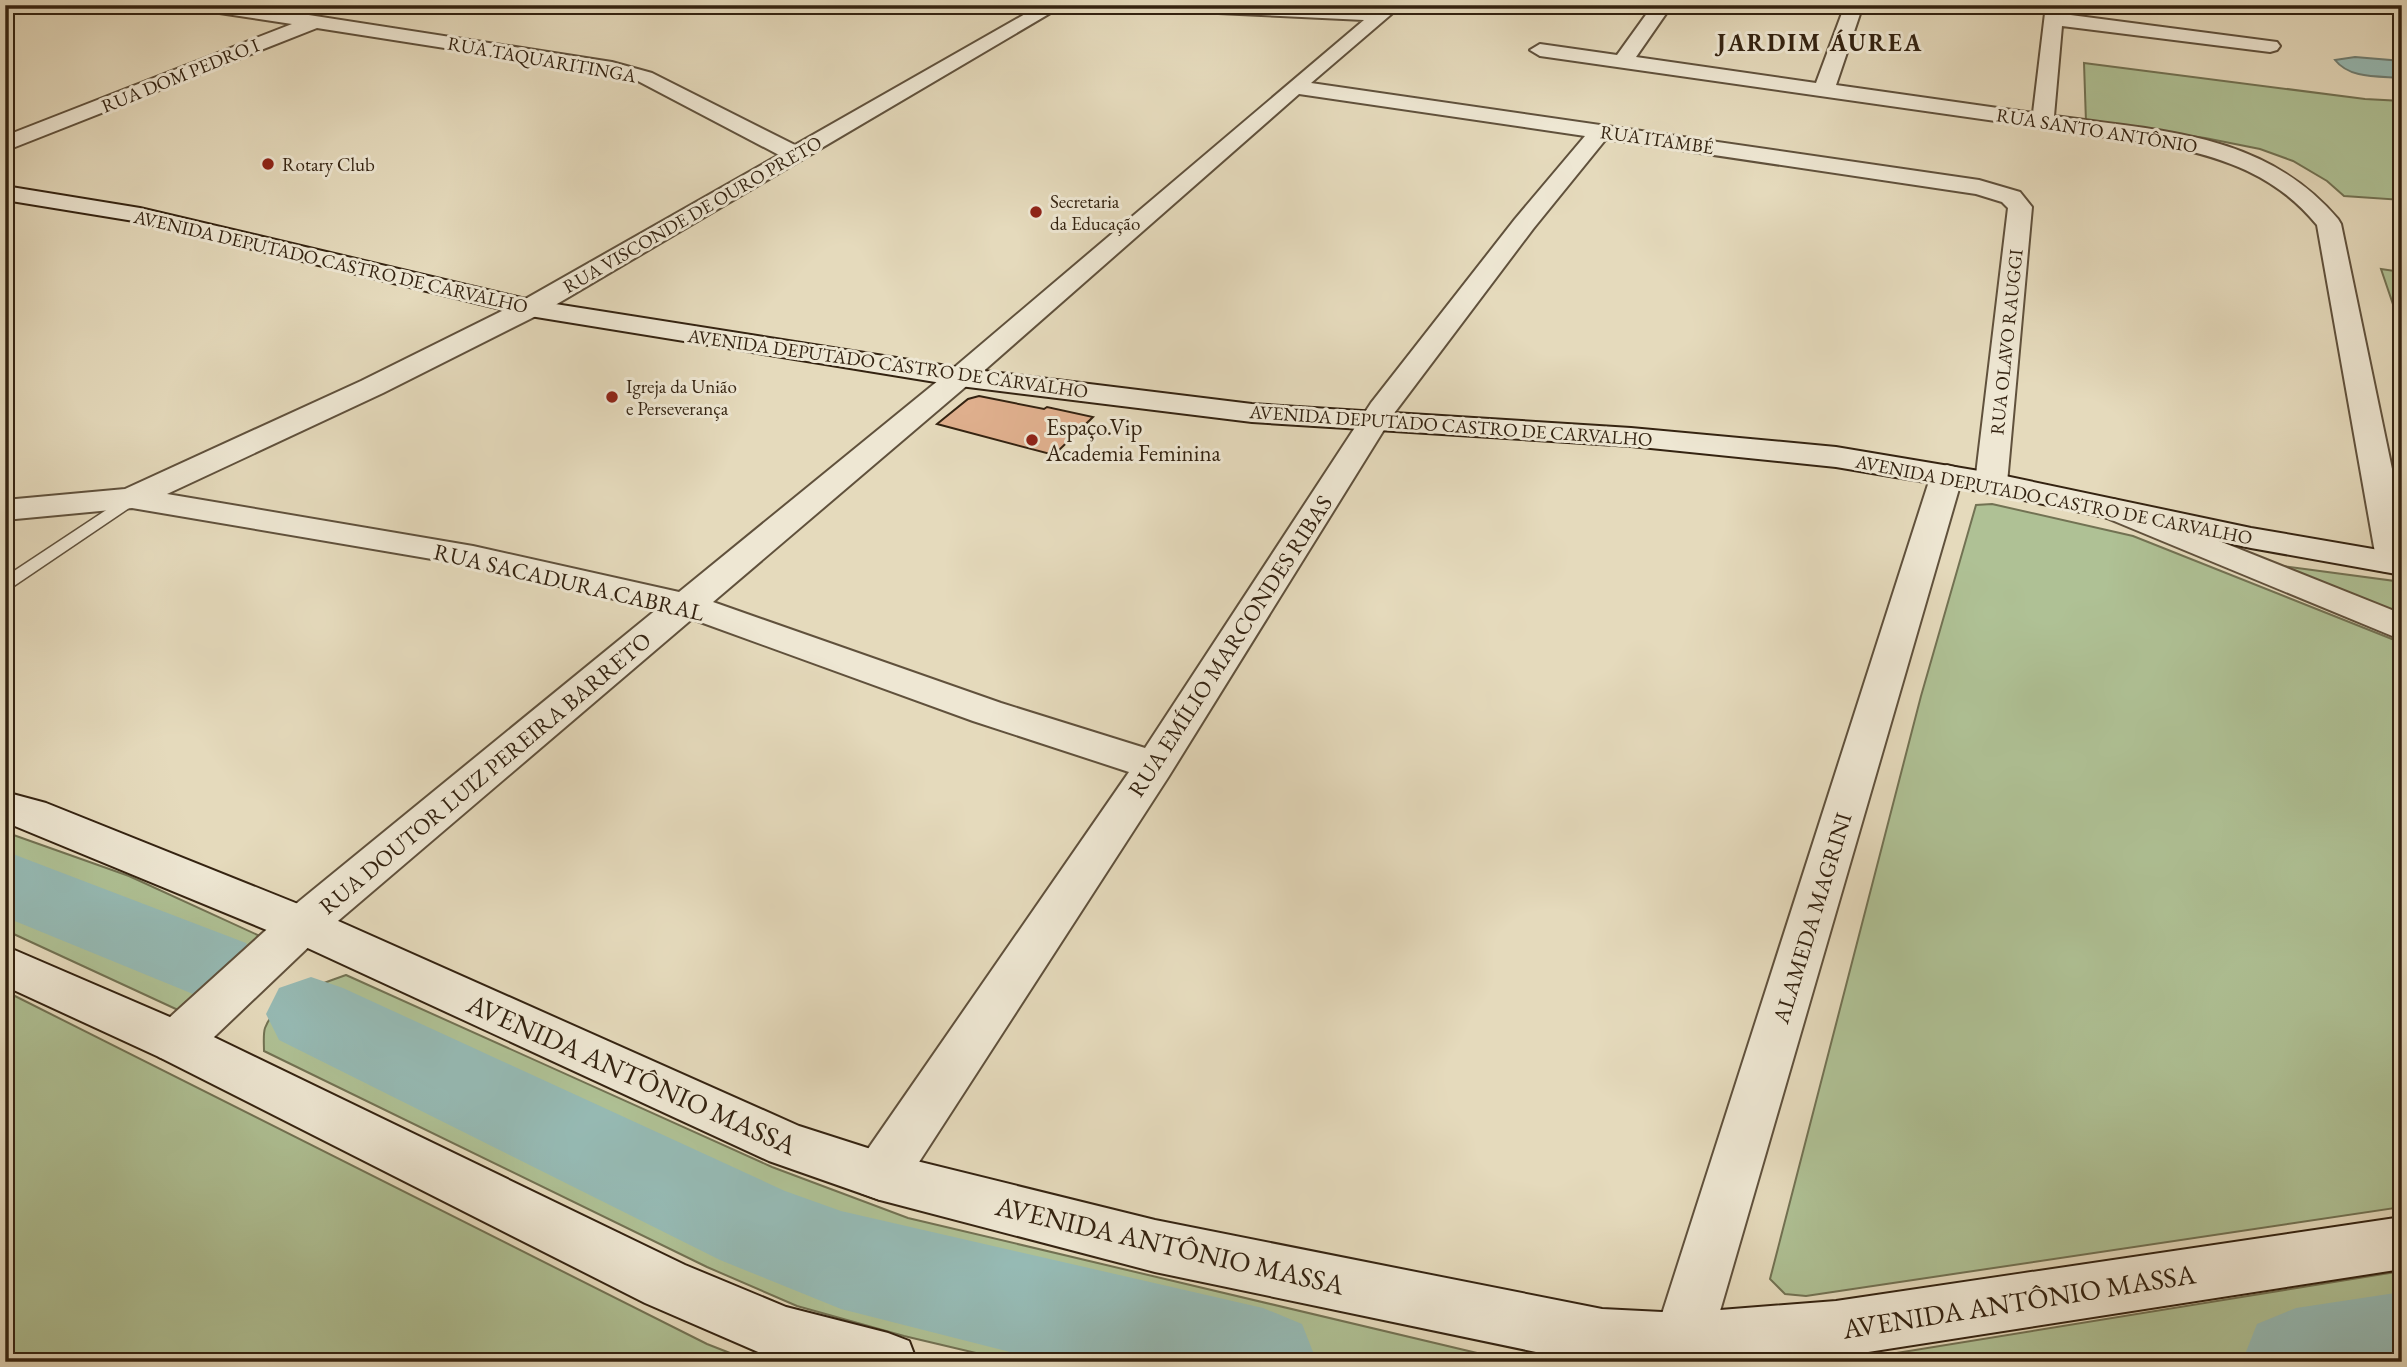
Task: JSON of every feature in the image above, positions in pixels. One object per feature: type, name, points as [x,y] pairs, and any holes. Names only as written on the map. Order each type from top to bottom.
[{"type":"street","name":"RUA TAQUARITINGA","points":[[206,5],[552,57],[623,71],[645,77],[795,154]]},
{"type":"street","name":"RUA DOM PEDRO I","points":[[5,145],[355,5]]},
{"type":"street","name":"RUA VISCONDE DE OURO PRETO","points":[[132,498],[372,387],[530,308],[1055,5]]},
{"type":"street","points":[[1175,5],[1387,10]]},
{"type":"street","points":[[1623,61],[1663,5]]},
{"type":"street","points":[[1824,90],[1854,5]]},
{"type":"street","name":"RUA DOUTOR LUIZ PEREIRA BARRETO","points":[[176,1042],[302,925],[960,377],[1294,87],[1387,10]]},
{"type":"street","points":[[2043,121],[2055,12],[2270,46]]},
{"type":"street","name":"RUA SANTO ANTÔNIO","points":[[1540,50],[2043,121],[2204,147],[2252,162],[2273,172],[2311,199],[2329,224],[2398,564]]},
{"type":"street","name":"RUA ITAMBÉ","points":[[1294,87],[1979,187],[2018,202]]},
{"type":"street","name":"RUA EMÍLIO MARCONDES RIBAS","points":[[880,1176],[1155,766],[1374,423],[1524,224],[1601,131]]},
{"type":"street","name":"AVENIDA DEPUTADO CASTRO DE CARVALHO","points":[[5,193],[140,215],[530,308],[960,377],[1252,413],[1374,423],[1631,436],[1753,447],[1947,475],[2114,509],[2195,534],[2398,564]]},
{"type":"street","name":"RUA OLAVO RAUGGI","points":[[1991,483],[2020,207],[2018,202]]},
{"type":"street","name":"ALAMEDA MAGRINI","points":[[1681,1352],[1947,475]]},
{"type":"street","name":"RUA SACADURA CABRAL","points":[[5,510],[132,498],[473,556],[687,605],[987,712],[1155,766]]},
{"type":"street","points":[[2195,534],[2402,628]]},
{"type":"street","name":"AVENIDA ANTÔNIO MASSA","points":[[5,807],[31,814],[302,925],[787,1145],[880,1176],[1169,1249],[1681,1352],[2402,1243]]},
{"type":"street","points":[[5,965],[176,1042],[666,1284],[785,1335],[888,1362]]},
{"type":"lane","points":[[5,586],[132,498]]},
{"type":"green space","points":[[2084,63],[2365,99],[2402,101],[2402,200],[2344,196],[2327,181],[2293,161],[2260,149],[2205,138],[2086,122]]},
{"type":"green space","points":[[2381,269],[2402,272],[2402,319],[2398,319]]},
{"type":"green space","points":[[1992,504],[2133,536],[2402,643],[2402,1207],[1806,1296],[1785,1294],[1770,1279],[1921,696],[1976,505]]},
{"type":"green space","points":[[2274,565],[2402,582],[2402,616]]},
{"type":"green space","points":[[5,832],[129,876],[262,937],[178,1010],[5,930]]},
{"type":"green space","points":[[346,975],[772,1167],[908,1218],[1515,1362],[1014,1362],[904,1336],[797,1306],[707,1267],[264,1051],[265,1028],[279,1008],[300,994]]},
{"type":"green space","points":[[5,991],[707,1344],[753,1362],[5,1362]]},
{"type":"green space","points":[[2402,1271],[2402,1362],[1841,1362]]},
{"type":"water","points":[[2355,57],[2402,61],[2402,78],[2356,74],[2335,60]]},
{"type":"building","name":"Espaço.Vip Academia Feminina","points":[[979,396],[1093,417],[1054,455],[937,424],[968,399]]},
{"type":"waterway","points":[[5,882],[215,968]]},
{"type":"waterway","points":[[311,1014],[756,1227],[841,1260],[1263,1362]]},
{"type":"waterway","points":[[2296,1362],[2402,1345]]},
{"type":"place","name":"Rotary Club","points":[[268,164]]},
{"type":"place","name":"Secretaria da Educação","points":[[1036,212]]},
{"type":"place","name":"Igreja da União e Perseverança","points":[[612,397]]},
{"type":"place","name":"Espaço.Vip Academia Feminina","points":[[1032,440]]},
{"type":"district","name":"JARDIM ÁUREA","points":[[1820,43]]}]
